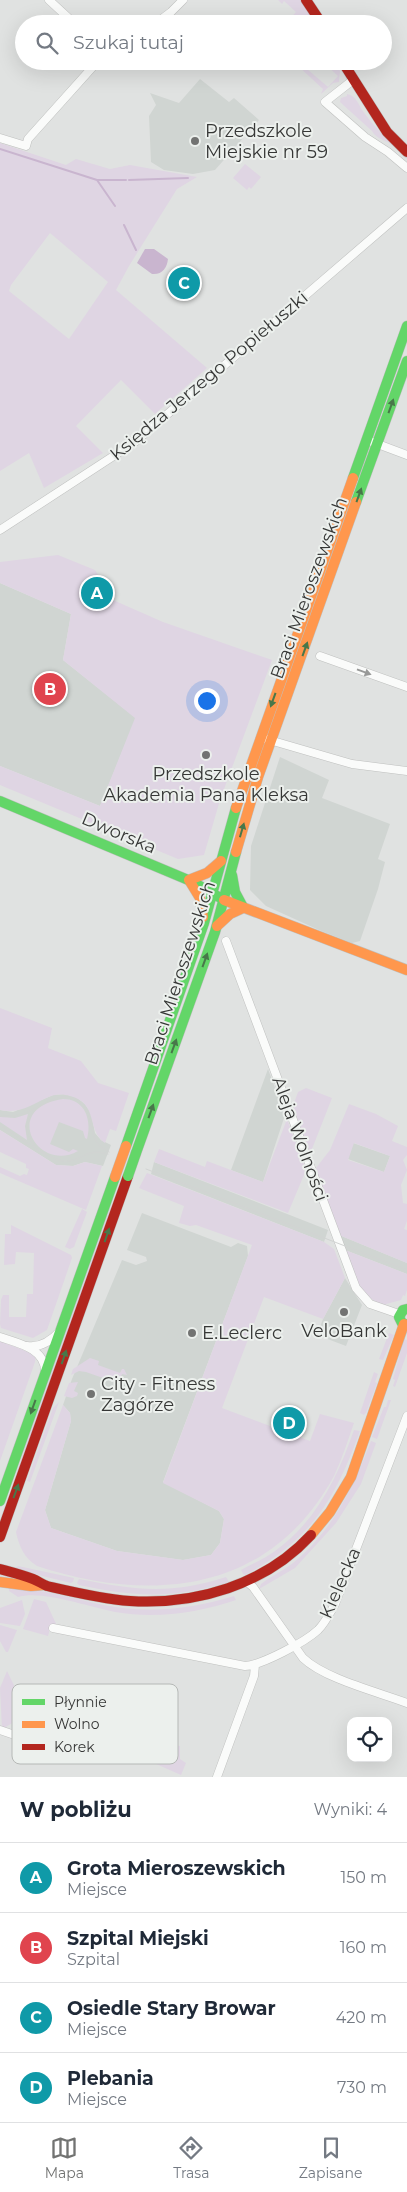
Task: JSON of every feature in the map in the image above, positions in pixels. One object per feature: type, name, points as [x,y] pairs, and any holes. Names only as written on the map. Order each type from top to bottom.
[{"type":"main road","points":[[306,0],[316,15]]},
{"type":"main road","points":[[347,70],[382,125],[402,143],[407,152]]},
{"type":"main road","name":"Braci Mieroszewskich","points":[[0,1500],[204,923],[220,861],[260,737],[407,326]]},
{"type":"main road","name":"Braci Mieroszewskich","points":[[0,1537],[216,926],[256,783],[407,361]]},
{"type":"main road","name":"Dworska","points":[[0,801],[189,880],[223,900],[407,970]]},
{"type":"main road","points":[[204,923],[200,898],[189,880],[207,872],[220,861]]},
{"type":"main road","points":[[216,926],[230,914],[243,908],[233,891],[232,864]]},
{"type":"main road","points":[[111,1188],[122,1193]]},
{"type":"main road","points":[[3,1585],[44,1585],[113,1599],[151,1602],[202,1597],[233,1588],[278,1565],[293,1553],[324,1519],[354,1470],[406,1325],[399,1319],[403,1312]]},
{"type":"main road","points":[[0,1559],[5,1570],[34,1579],[44,1585]]},
{"type":"street","points":[[49,0],[65,15]]},
{"type":"street","points":[[168,15],[183,0]]},
{"type":"street","points":[[0,138],[26,146],[28,139],[90,70]]},
{"type":"street","points":[[353,80],[326,102],[365,137],[388,152],[407,168]]},
{"type":"street","name":"Księdza Jerzego Popiełuszki","points":[[0,530],[135,442],[407,208]]},
{"type":"street","points":[[366,440],[407,455]]},
{"type":"street","points":[[320,656],[407,687]]},
{"type":"street","points":[[260,737],[352,764],[407,772]]},
{"type":"street","name":"Aleja Wolności","points":[[226,941],[356,1288],[370,1304],[403,1312]]},
{"type":"street","points":[[0,1338],[24,1346],[35,1347],[44,1344],[54,1337],[61,1328]]},
{"type":"street","points":[[24,1346],[42,1358],[45,1375]]},
{"type":"street","name":"Kielecka","points":[[255,1665],[294,1645],[318,1629],[332,1608],[407,1416]]},
{"type":"street","points":[[247,1582],[253,1587],[303,1658],[318,1669],[407,1703]]},
{"type":"street","points":[[53,1628],[225,1663],[255,1665],[254,1676],[217,1777]]},
{"type":"street","points":[[0,1730],[12,1734]]},
{"type":"shaded area","points":[[278,0],[302,0],[312,15],[293,15],[296,12],[284,1],[282,4]]},
{"type":"shaded area","points":[[302,70],[308,70],[328,87],[338,76],[332,70],[340,70],[339,82],[333,83],[321,94],[323,89]]},
{"type":"shaded area","name":"Przedszkole Miejskie nr 59","points":[[200,79],[229,102],[234,98],[259,120],[215,170],[193,174],[164,170],[151,162],[149,116],[156,105],[150,93],[179,103]]},
{"type":"shaded area","points":[[347,94],[355,98],[372,123],[388,140],[407,155],[407,159],[392,145],[376,136],[340,102],[341,98],[347,96]]},
{"type":"shaded area","points":[[0,143],[66,165],[76,159],[110,169],[130,165],[197,177],[177,189],[116,290],[207,368],[155,414],[121,380],[76,426],[103,453],[44,488],[29,453],[0,471]],"holes":[[[50,233],[108,282],[69,339],[9,291],[11,285]]]},
{"type":"shaded area","points":[[245,164],[261,177],[251,189],[249,187],[247,190],[233,178]]},
{"type":"shaded area","points":[[145,249],[154,249],[168,259],[165,268],[161,272],[152,274],[137,263]]},
{"type":"shaded area","points":[[58,555],[95,570],[113,600],[163,622],[272,660],[220,800],[204,855],[178,859],[0,785],[0,766],[100,806],[135,718],[63,660],[71,614],[0,583],[0,562]]},
{"type":"shaded area","points":[[0,583],[71,614],[63,660],[136,718],[100,806],[0,766]]},
{"type":"shaded area","points":[[280,757],[329,780],[322,798],[390,824],[378,859],[385,862],[360,941],[352,943],[266,906],[250,890],[251,846]]},
{"type":"shaded area","points":[[0,1008],[52,1028],[48,1048],[81,1061],[98,1083],[129,1093],[116,1131],[110,1129],[105,1143],[99,1138],[85,1104],[79,1099],[70,1096],[53,1095],[27,1108],[15,1111],[0,1110]]},
{"type":"shaded area","points":[[268,1069],[285,1115],[263,1182],[231,1170]]},
{"type":"shaded area","points":[[306,1088],[332,1098],[310,1154],[293,1106],[298,1092]]},
{"type":"shaded area","points":[[64,1094],[76,1097],[85,1104],[91,1113],[95,1133],[101,1140],[111,1145],[103,1166],[85,1162],[73,1166],[56,1165],[0,1130],[0,1110],[13,1112],[53,1095]]},
{"type":"shaded area","points":[[63,1099],[71,1100],[82,1107],[87,1118],[88,1132],[87,1139],[83,1131],[59,1122],[50,1144],[69,1152],[73,1149],[78,1151],[63,1156],[50,1154],[39,1147],[32,1137],[30,1125],[33,1114],[44,1105]]},
{"type":"shaded area","points":[[349,1104],[376,1114],[398,1126],[392,1141],[407,1147],[407,1155],[403,1160],[407,1170],[401,1185],[403,1203],[407,1204],[407,1221],[404,1229],[407,1230],[407,1263],[339,1235],[316,1168],[330,1150]],"holes":[[[354,1143],[390,1156],[384,1172],[348,1160]]]},
{"type":"shaded area","points":[[28,1114],[25,1126],[27,1140],[0,1122],[0,1117],[15,1118]]},
{"type":"shaded area","points":[[287,1119],[306,1170],[288,1213],[154,1162],[159,1149],[205,1167],[207,1161],[263,1182]]},
{"type":"shaded area","points":[[0,1130],[56,1165],[73,1166],[85,1162],[102,1166],[86,1210],[0,1173],[0,1167],[20,1176],[27,1175],[29,1169],[26,1168],[26,1164],[0,1152]]},
{"type":"shaded area","points":[[353,1143],[390,1156],[384,1172],[348,1159]]},
{"type":"shaded area","points":[[154,1162],[328,1230],[324,1242],[151,1174]]},
{"type":"shaded area","points":[[147,1173],[324,1242],[334,1249],[345,1278],[323,1319],[264,1297],[222,1408],[310,1441],[320,1414],[354,1423],[334,1476],[308,1515],[277,1545],[242,1566],[205,1579],[165,1585],[123,1584],[80,1578],[37,1566],[23,1551],[16,1532],[63,1405],[70,1413],[71,1421],[45,1510],[51,1528],[117,1551],[183,1560],[211,1555],[220,1543],[224,1519],[219,1511],[163,1483],[252,1245],[196,1225],[190,1226],[179,1223],[184,1206],[139,1188]]},
{"type":"shaded area","points":[[109,1207],[112,1208],[0,1525],[25,1442]]},
{"type":"shaded area","points":[[82,1209],[87,1212],[74,1247],[70,1249],[65,1247]]},
{"type":"shaded area","points":[[142,1213],[231,1247],[238,1243],[247,1246],[248,1256],[163,1482],[219,1511],[224,1519],[220,1543],[211,1555],[183,1560],[117,1551],[51,1528],[45,1510],[71,1421],[70,1413],[63,1405],[72,1379],[122,1260],[136,1265],[147,1261],[146,1257],[127,1250]]},
{"type":"shaded area","points":[[11,1225],[71,1255],[72,1258],[47,1330],[33,1338],[1,1328],[0,1324],[3,1295],[9,1295],[9,1317],[26,1317],[27,1294],[33,1294],[34,1253],[16,1252],[15,1264],[4,1265],[5,1234],[11,1234]]},
{"type":"shaded area","points":[[339,1235],[407,1263],[407,1274],[345,1250]]},
{"type":"shaded area","points":[[345,1250],[407,1274],[405,1296],[403,1295],[401,1300],[386,1304],[385,1306],[368,1296],[358,1284]]},
{"type":"shaded area","points":[[345,1278],[362,1305],[346,1346],[317,1335],[323,1319]]},
{"type":"shaded area","points":[[389,1333],[394,1335],[383,1360],[379,1359]]},
{"type":"shaded area","points":[[404,1339],[407,1340],[407,1353],[395,1387],[393,1386],[395,1380],[393,1379]]},
{"type":"shaded area","points":[[0,1341],[36,1355],[0,1461]]},
{"type":"shaded area","points":[[90,1358],[99,1361],[98,1365],[120,1373],[124,1369],[127,1375],[122,1374],[119,1381],[124,1382],[120,1384],[79,1371],[71,1375],[73,1369]]},
{"type":"shaded area","points":[[374,1372],[378,1374],[375,1382],[377,1383],[364,1415],[360,1413]]},
{"type":"shaded area","points":[[78,1382],[74,1391],[78,1393],[77,1396],[72,1398],[64,1396],[69,1383]]},
{"type":"shaded area","points":[[388,1400],[391,1400],[377,1439],[372,1437]]},
{"type":"shaded area","points":[[59,1402],[30,1482],[27,1481],[53,1408]]},
{"type":"shaded area","points":[[354,1430],[360,1431],[351,1456],[330,1498],[318,1516],[304,1532],[268,1562],[245,1575],[243,1574],[241,1570],[271,1554],[290,1539],[314,1512],[333,1481]]},
{"type":"shaded area","points":[[371,1441],[376,1443],[361,1484],[336,1523],[295,1568],[259,1589],[261,1584],[289,1566],[320,1537],[349,1492]]},
{"type":"shaded area","points":[[18,1566],[74,1578],[73,1582],[14,1569]]},
{"type":"shaded area","points":[[226,1577],[229,1582],[209,1588],[172,1594],[118,1592],[79,1585],[77,1583],[79,1579],[117,1586],[152,1589],[206,1583]]},
{"type":"shaded area","points":[[9,1588],[57,1594],[120,1608],[153,1610],[186,1607],[234,1596],[236,1600],[222,1605],[176,1614],[145,1615],[115,1612],[52,1597],[28,1595],[18,1597],[9,1591]]},
{"type":"shaded area","points":[[34,1599],[46,1602],[57,1626],[51,1625],[48,1636],[23,1629]]},
{"type":"shaded area","points":[[22,1600],[25,1614],[20,1626],[0,1623],[0,1608]]},
{"type":"shaded area","points":[[0,1625],[17,1630],[8,1652],[6,1652],[0,1641]]},
{"type":"shaded area","points":[[7,1671],[13,1684],[12,1723],[2,1729],[0,1688]]},
{"type":"shaded area","points":[[178,1746],[180,1746],[180,1759],[186,1763],[181,1775],[156,1764],[178,1764]]},
{"type":"waterway","points":[[0,149],[97,180],[126,180]]},
{"type":"waterway","points":[[129,180],[188,178]]},
{"type":"waterway","points":[[97,180],[115,206]]},
{"type":"waterway","points":[[124,225],[136,250]]},
{"type":"tram line","points":[[0,1116],[23,1114],[62,1097],[70,1097],[84,1106],[90,1118],[94,1137],[102,1148],[109,1152]]},
{"type":"tram line","points":[[34,1145],[27,1132],[27,1127],[29,1118],[35,1110]]},
{"type":"tram line","points":[[0,1125],[58,1160],[70,1161],[94,1152],[108,1154]]},
{"type":"tram line","points":[[146,1169],[407,1270]]},
{"type":"traffic: fast","points":[[353,478],[407,326]]},
{"type":"traffic: fast","points":[[356,502],[407,361]]},
{"type":"traffic: fast","points":[[0,801],[193,882],[224,900]]},
{"type":"traffic: fast","points":[[126,1146],[204,923],[236,808]]},
{"type":"traffic: fast","points":[[136,1153],[215,932],[236,852]]},
{"type":"traffic: fast","points":[[232,875],[235,892],[243,907]]},
{"type":"traffic: fast","points":[[128,1176],[136,1153]]},
{"type":"traffic: fast","points":[[0,1501],[115,1177]]},
{"type":"traffic: fast","points":[[407,1309],[403,1310],[399,1317],[402,1323],[407,1325]]},
{"type":"traffic: slow","points":[[236,808],[353,478]]},
{"type":"traffic: slow","points":[[236,852],[258,777],[356,502]]},
{"type":"traffic: slow","points":[[189,880],[207,873],[221,861]]},
{"type":"traffic: slow","points":[[189,880],[200,898],[203,917]]},
{"type":"traffic: slow","points":[[224,900],[407,970]]},
{"type":"traffic: slow","points":[[217,926],[230,914],[243,908]]},
{"type":"traffic: slow","points":[[115,1177],[126,1146]]},
{"type":"traffic: slow","points":[[311,1535],[330,1512],[351,1477],[404,1324]]},
{"type":"traffic: slow","points":[[0,1582],[31,1586],[44,1585]]},
{"type":"traffic: jam","points":[[306,0],[316,15]]},
{"type":"traffic: jam","points":[[348,70],[387,132],[407,152]]},
{"type":"traffic: jam","points":[[0,1537],[128,1176]]},
{"type":"traffic: jam","points":[[0,1569],[35,1580],[47,1586],[98,1597],[130,1601],[180,1599],[204,1595],[251,1579],[273,1567],[311,1535]]},
{"type":"place","name":"Przedszkole Miejskie nr 59","points":[[195,141]]},
{"type":"place","name":"Osiedle Stary Browar","points":[[184,283]]},
{"type":"place","name":"Grota Mieroszewskich","points":[[97,593]]},
{"type":"place","name":"Szpital Miejski","points":[[50,689]]},
{"type":"place","name":"Przedszkole Akademia Pana Kleksa","points":[[206,755]]},
{"type":"place","name":"VeloBank","points":[[344,1312]]},
{"type":"place","name":"E.Leclerc","points":[[192,1333]]},
{"type":"place","name":"City - Fitness Zagórze","points":[[91,1394]]},
{"type":"place","name":"Plebania","points":[[289,1423]]}]
